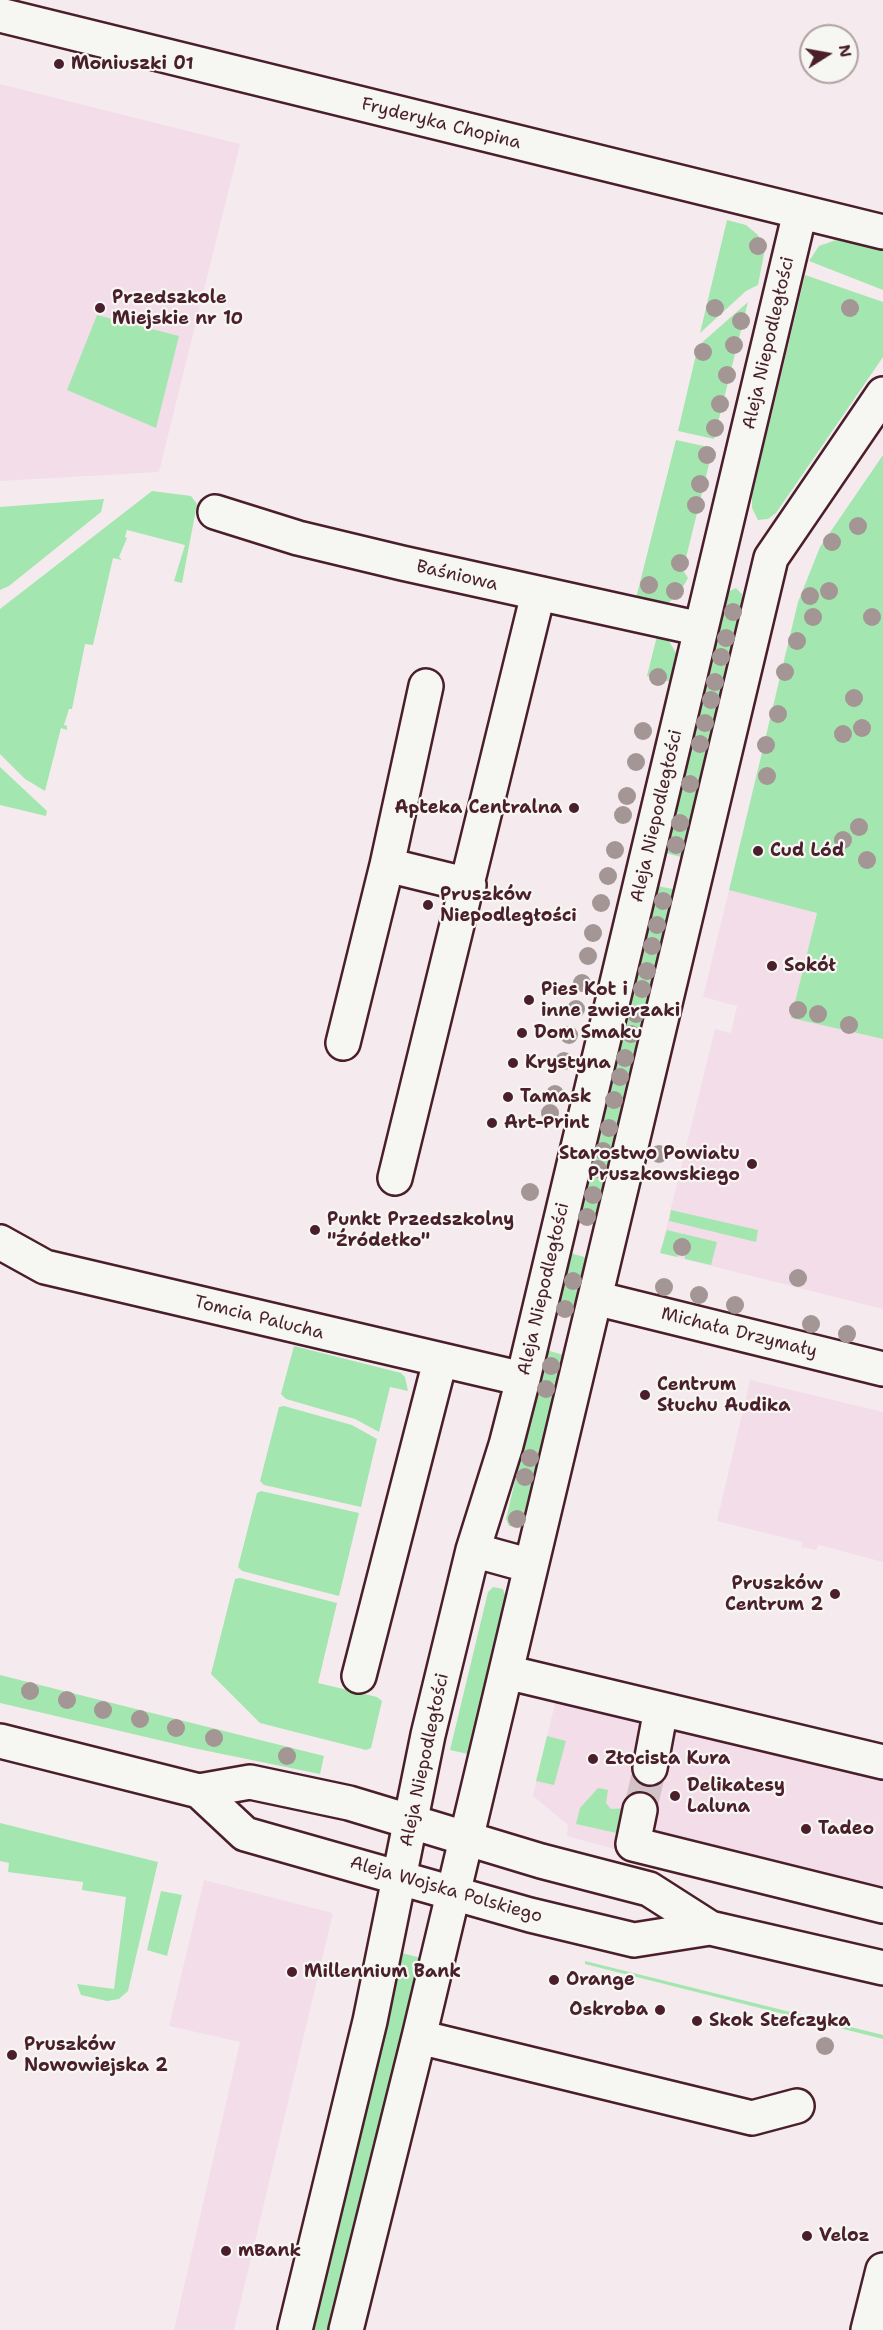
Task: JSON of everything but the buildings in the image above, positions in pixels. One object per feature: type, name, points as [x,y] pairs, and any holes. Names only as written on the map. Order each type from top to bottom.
[{"type":"street","name":"Fryderyka Chopina","points":[[0,15],[883,232]]},
{"type":"street","name":"Aleja Niepodległości","points":[[295,2330],[370,2020],[428,1735],[473,1550],[506,1445],[523,1379],[800,212]]},
{"type":"street","points":[[346,2330],[419,2037],[771,558],[883,394]]},
{"type":"street","name":"Baśniowa","points":[[215,512],[298,538],[701,629]]},
{"type":"street","points":[[721,544],[771,558]]},
{"type":"street","points":[[395,1178],[469,885],[538,594]]},
{"type":"street","points":[[343,1043],[387,865],[426,686]]},
{"type":"street","points":[[387,865],[469,885]]},
{"type":"street","name":"Tomcia Palucha","points":[[0,1242],[45,1267],[523,1379]]},
{"type":"street","name":"Michała Drzymały","points":[[596,1298],[883,1369]]},
{"type":"street","points":[[359,1676],[440,1361]]},
{"type":"street","points":[[473,1550],[531,1566]]},
{"type":"street","points":[[506,1672],[883,1762]]},
{"type":"street","points":[[650,1768],[661,1710]]},
{"type":"street","name":"Aleja Wojska Polskiego","points":[[0,1741],[199,1791],[250,1782],[349,1803],[541,1861],[649,1889],[710,1928],[883,1968]]},
{"type":"street","name":"Aleja Wojska Polskiego","points":[[199,1791],[244,1834],[530,1915],[634,1940],[710,1928]]},
{"type":"street","points":[[640,1810],[633,1844],[883,1906]]},
{"type":"street","points":[[419,2037],[752,2118],[797,2106]]},
{"type":"street","points":[[868,2330],[883,2270]]},
{"type":"shaded area","name":"Przedszkole Miejskie nr 10","points":[[0,84],[240,144],[159,472],[0,481]]},
{"type":"shaded area","points":[[729,890],[817,912],[791,1018],[883,1039],[883,1309],[660,1253],[715,1029],[731,1033],[737,1006],[703,997]]},
{"type":"shaded area","points":[[750,1380],[883,1412],[883,1562],[819,1545],[816,1550],[801,1547],[802,1542],[717,1521]]},
{"type":"shaded area","points":[[556,1699],[883,1772],[883,1923],[567,1836],[568,1825],[533,1796]]},
{"type":"shaded area","points":[[204,1880],[333,1913],[234,2330],[174,2330],[240,2042],[169,2026]]},
{"type":"green space","points":[[727,220],[746,225],[758,235],[764,254],[758,285],[746,291],[700,333]]},
{"type":"green space","points":[[836,240],[883,249],[883,290],[809,261],[819,246]]},
{"type":"green space","points":[[805,275],[883,302],[883,357],[776,513],[768,519],[758,520],[752,508],[752,496]]},
{"type":"green space","points":[[748,302],[714,439],[678,431],[698,346]]},
{"type":"green space","points":[[97,315],[179,336],[156,428],[67,390]]},
{"type":"green space","points":[[676,440],[713,448],[683,570],[688,578],[677,597],[667,603],[636,598]]},
{"type":"green space","points":[[883,455],[883,1039],[791,1018],[817,913],[729,890],[798,602],[820,547]]},
{"type":"green space","points":[[152,491],[191,496],[197,504],[182,583],[174,581],[185,545],[127,530],[125,537],[127,538],[119,557],[122,560],[113,558],[93,645],[85,644],[72,709],[69,709],[64,725],[67,726],[67,730],[61,728],[45,791],[25,779],[0,754],[0,609]]},
{"type":"green space","points":[[104,499],[101,512],[9,586],[0,590],[0,507]]},
{"type":"green space","points":[[736,588],[742,594],[742,601],[681,857],[665,853],[727,592]]},
{"type":"green space","points":[[658,632],[666,636],[676,653],[677,660],[671,682],[647,676]]},
{"type":"green space","points":[[0,767],[47,811],[46,816],[0,805]]},
{"type":"green space","points":[[657,886],[673,889],[657,965],[595,1224],[578,1221]]},
{"type":"green space","points":[[671,1210],[758,1230],[756,1242],[669,1221]]},
{"type":"green space","points":[[667,1230],[717,1242],[711,1265],[685,1259],[685,1256],[678,1254],[677,1257],[660,1253]]},
{"type":"green space","points":[[570,1253],[588,1258],[574,1316],[556,1311]]},
{"type":"green space","points":[[294,1346],[401,1373],[405,1377],[408,1391],[390,1387],[379,1432],[355,1419],[286,1399],[281,1394]]},
{"type":"green space","points":[[546,1350],[564,1355],[524,1520],[517,1527],[509,1526],[506,1519]]},
{"type":"green space","points":[[284,1406],[352,1425],[377,1439],[361,1507],[264,1485],[260,1481],[279,1407]]},
{"type":"green space","points":[[261,1491],[359,1513],[339,1596],[242,1571],[238,1567],[257,1493]]},
{"type":"green space","points":[[240,1578],[337,1603],[318,1683],[377,1697],[382,1701],[371,1748],[366,1750],[260,1723],[211,1674],[235,1579]]},
{"type":"green space","points":[[493,1587],[503,1589],[506,1598],[468,1754],[450,1750],[488,1592]]},
{"type":"green space","points":[[0,1675],[324,1756],[320,1774],[193,1748],[0,1703]]},
{"type":"green space","points":[[547,1736],[566,1741],[554,1785],[536,1781]]},
{"type":"green space","points":[[598,1788],[608,1790],[606,1803],[611,1809],[627,1808],[621,1834],[576,1824],[580,1808]]},
{"type":"green space","points":[[0,1823],[158,1862],[128,1991],[119,1999],[107,2001],[81,1995],[77,1984],[114,1989],[126,1897],[82,1890],[83,1882],[8,1872],[9,1863],[0,1861]]},
{"type":"green space","points":[[161,1891],[182,1895],[167,1956],[147,1950]]},
{"type":"green space","points":[[402,1953],[421,1958],[367,2184],[328,2330],[313,2330]]},
{"type":"green space","points":[[585,1961],[883,2035],[883,2039],[585,1964]]},
{"type":"tunnel","points":[[640,1810],[650,1768]]},
{"type":"place","name":"Moniuszki 01","points":[[59,64]]},
{"type":"place","name":"Przedszkole Miejskie nr 10","points":[[100,308]]},
{"type":"place","name":"Apteka Centralna","points":[[574,808]]},
{"type":"place","name":"Cud Lód","points":[[758,851]]},
{"type":"place","name":"Pruszków Niepodległości","points":[[428,905]]},
{"type":"place","name":"Sokół","points":[[772,966]]},
{"type":"place","name":"Pies Kot i inne zwierzaki","points":[[529,1000]]},
{"type":"place","name":"Dom Smaku","points":[[522,1033]]},
{"type":"place","name":"Krystyna","points":[[513,1063]]},
{"type":"place","name":"Tamask","points":[[508,1097]]},
{"type":"place","name":"Art-Print","points":[[492,1123]]},
{"type":"place","name":"Starostwo Powiatu Pruszkowskiego","points":[[752,1164]]},
{"type":"place","name":"Punkt Przedszkolny \"Źródełko\"","points":[[315,1230]]},
{"type":"place","name":"Centrum Słuchu Audika","points":[[645,1395]]},
{"type":"place","name":"Pruszków Centrum 2","points":[[835,1594]]},
{"type":"place","name":"Złocista Kura","points":[[593,1759]]},
{"type":"place","name":"Delikatesy Laluna","points":[[675,1796]]},
{"type":"place","name":"Tadeo","points":[[806,1829]]},
{"type":"place","name":"Millennium Bank","points":[[292,1972]]},
{"type":"place","name":"Orange","points":[[554,1980]]},
{"type":"place","name":"Oskroba","points":[[660,2010]]},
{"type":"place","name":"Skok Stefczyka","points":[[697,2021]]},
{"type":"place","name":"Pruszków Nowowiejska 2","points":[[12,2055]]},
{"type":"place","name":"Veloz","points":[[807,2236]]},
{"type":"place","name":"mBank","points":[[226,2251]]}]
